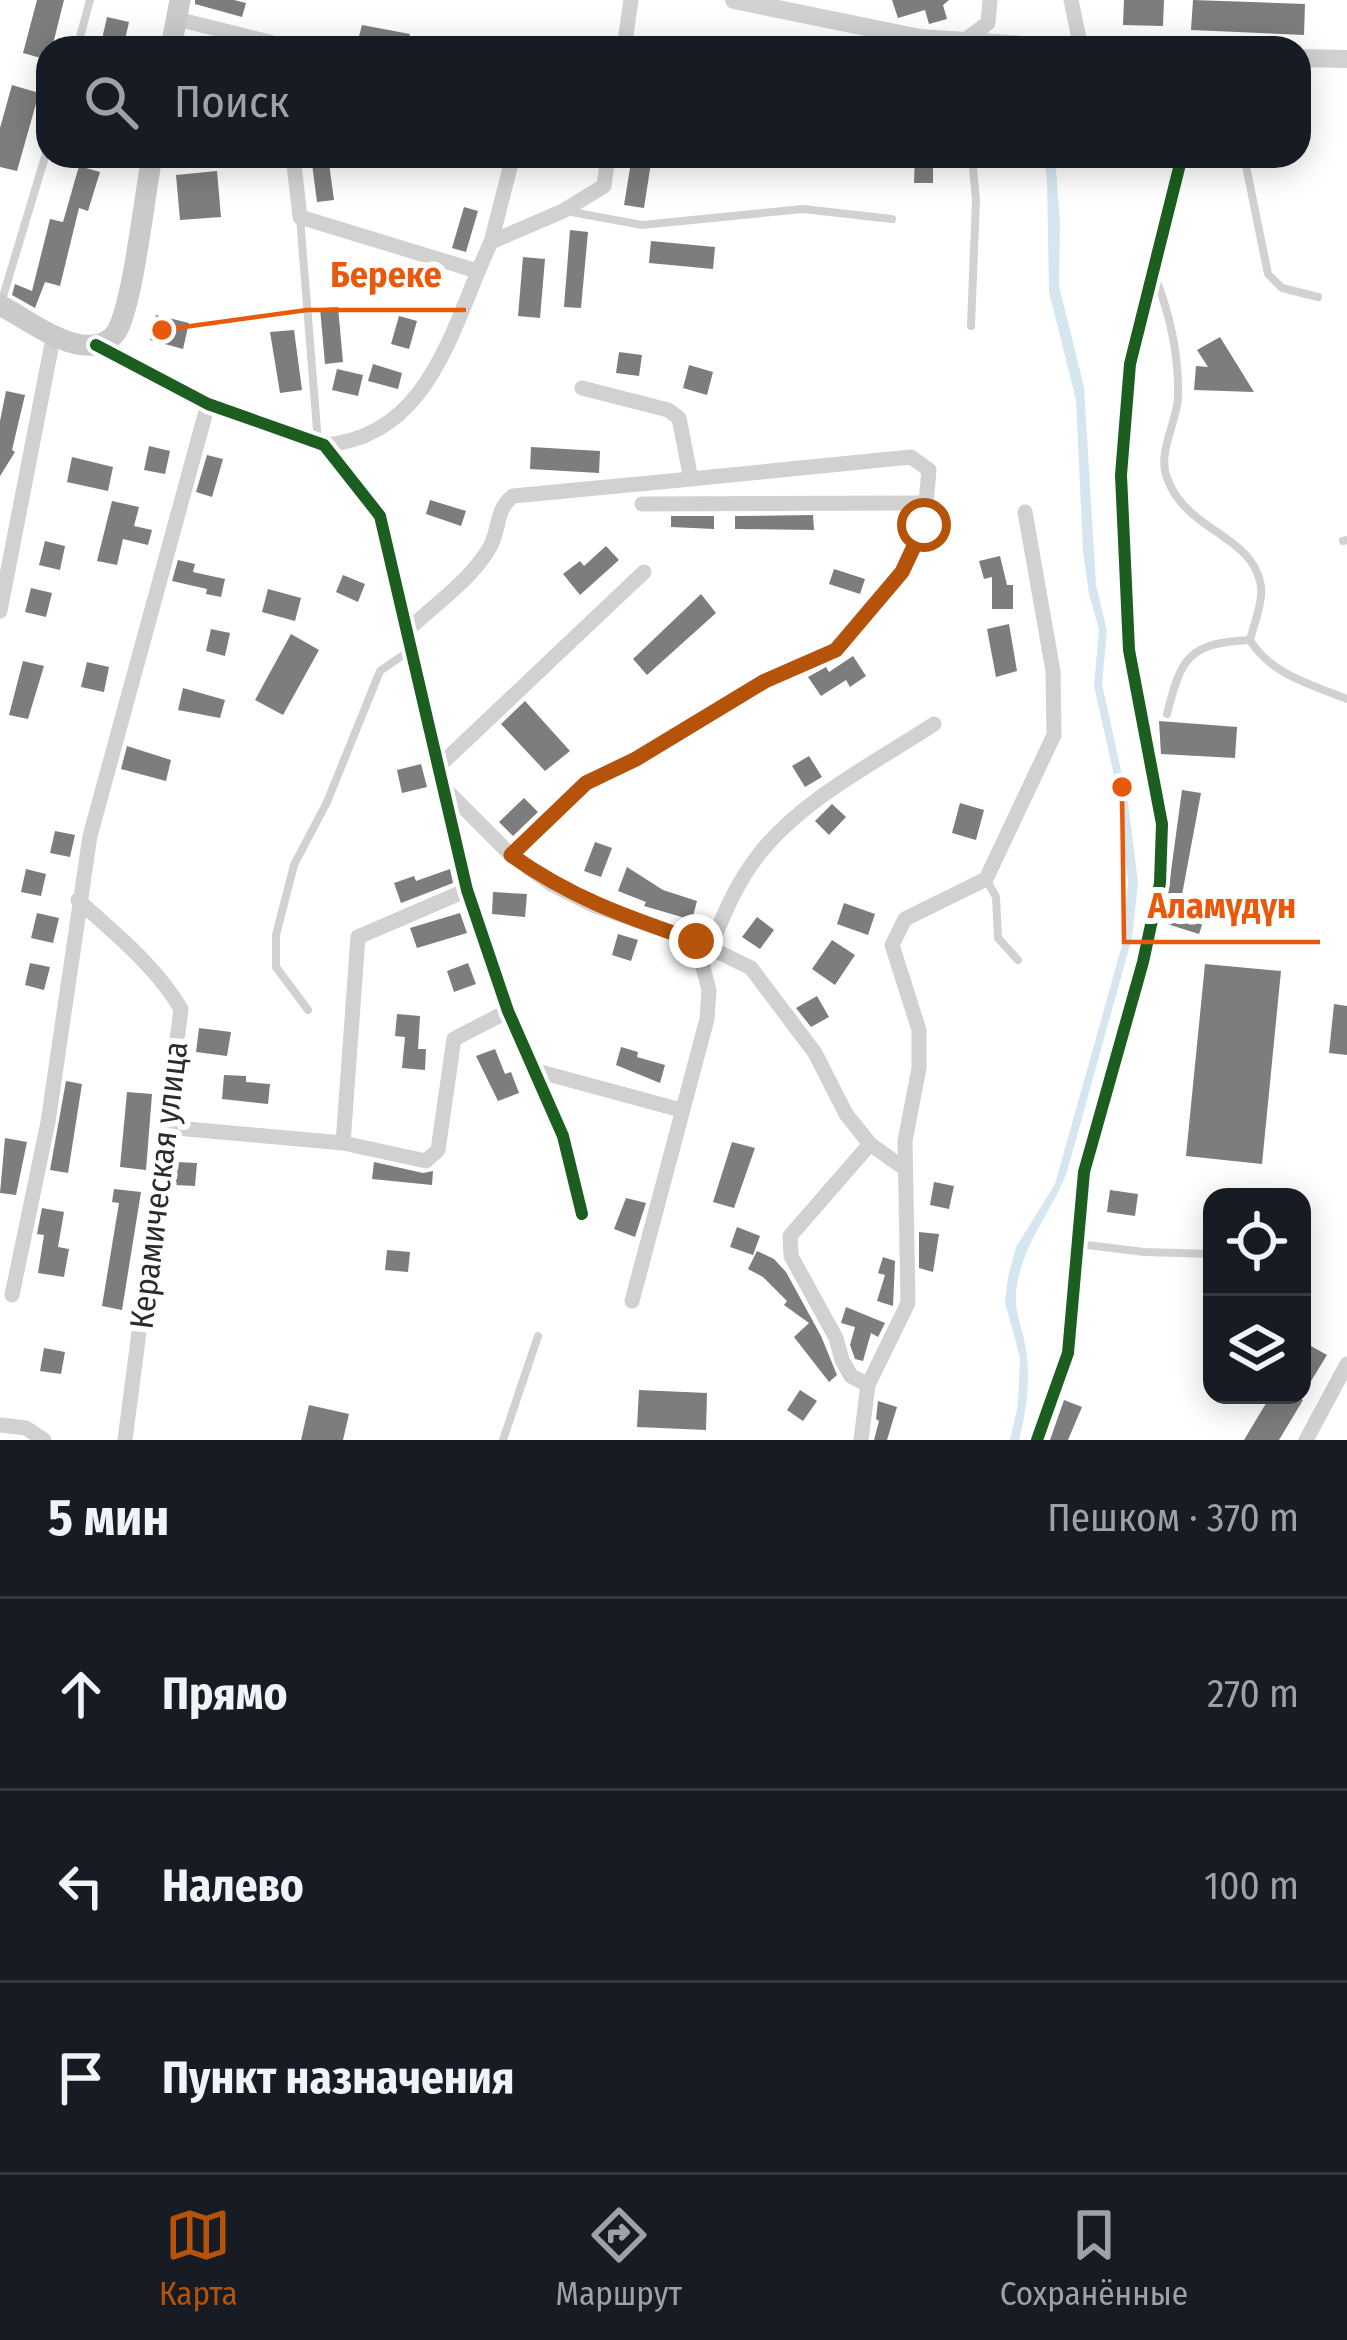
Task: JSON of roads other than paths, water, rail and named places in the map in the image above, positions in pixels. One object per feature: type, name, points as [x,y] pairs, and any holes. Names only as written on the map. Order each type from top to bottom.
[{"type":"main road","points":[[0,305],[76,344],[96,345],[110,338],[119,323],[150,168]]},
{"type":"street","points":[[626,36],[632,0]]},
{"type":"street","points":[[734,0],[910,36]]},
{"type":"street","points":[[973,36],[988,22],[989,0]]},
{"type":"street","points":[[1071,0],[1079,36]]},
{"type":"street","points":[[178,10],[253,36]]},
{"type":"street","points":[[1311,58],[1347,59]]},
{"type":"street","points":[[294,168],[300,217],[477,271]]},
{"type":"street","points":[[96,345],[208,404],[321,444],[350,443],[384,425],[428,386],[491,242],[510,168]]},
{"type":"street","points":[[491,242],[563,211],[604,187],[606,168]]},
{"type":"street","points":[[1036,1440],[1067,1353],[1084,1172],[1160,884],[1162,824],[1130,650],[1121,475],[1130,364],[1179,168]]},
{"type":"street","points":[[0,610],[54,333]]},
{"type":"street","points":[[583,388],[668,410],[679,418],[692,479]]},
{"type":"street","points":[[12,1295],[48,1122],[90,836],[208,404]]},
{"type":"street","points":[[321,444],[380,516],[467,890],[508,1011],[563,1136],[582,1214]]},
{"type":"street","points":[[408,630],[479,563],[492,544],[500,510],[513,496],[911,457],[928,470],[924,525],[902,572],[836,650],[765,681],[636,759],[586,783],[511,855]]},
{"type":"street","points":[[642,504],[926,503]]},
{"type":"street","points":[[861,1440],[868,1385],[908,1303],[904,1141],[919,1068],[919,1030],[892,945],[905,919],[986,879],[1054,735],[1053,670],[1025,512]]},
{"type":"street","points":[[438,767],[644,572]]},
{"type":"street","points":[[632,1300],[707,1019],[703,944],[758,855],[806,809],[934,724]]},
{"type":"street","points":[[445,789],[511,855],[551,884],[751,968],[815,1053],[846,1114],[870,1144],[905,1169]]},
{"type":"street","points":[[343,1143],[358,937],[467,890]]},
{"type":"street","name":"Керамическая улица","points":[[78,900],[170,990],[181,1009],[125,1440]]},
{"type":"street","points":[[165,1127],[343,1143],[426,1161],[438,1150],[454,1039],[508,1011]]},
{"type":"street","points":[[533,1070],[681,1110]]},
{"type":"street","points":[[868,1385],[851,1376],[842,1360],[836,1338],[791,1256],[790,1236],[870,1144]]},
{"type":"street","points":[[1306,1440],[1347,1364]]},
{"type":"street","points":[[0,1425],[26,1428],[44,1440]]},
{"type":"lane","points":[[79,36],[89,0]]},
{"type":"lane","points":[[0,305],[42,168]]},
{"type":"lane","points":[[971,326],[973,168]]},
{"type":"lane","points":[[1246,168],[1268,274],[1282,288],[1318,297]]},
{"type":"lane","points":[[563,211],[642,225],[803,209],[892,219]]},
{"type":"lane","points":[[300,217],[321,444]]},
{"type":"lane","points":[[1153,272],[1174,329],[1178,400],[1165,455],[1167,478],[1195,521],[1253,560],[1262,590],[1250,640],[1259,656],[1292,677],[1347,699]]},
{"type":"lane","points":[[1167,714],[1178,669],[1197,648],[1250,640]]},
{"type":"lane","points":[[308,1010],[276,968],[276,935],[294,865],[327,802],[380,671],[411,650]]},
{"type":"lane","points":[[986,879],[996,898],[998,938],[1018,960]]},
{"type":"lane","points":[[1079,1244],[1203,1254]]},
{"type":"lane","points":[[503,1440],[538,1336]]},
{"type":"place","name":"Береке","points":[[162,330]]},
{"type":"place","name":"Аламүдүн","points":[[1122,787]]}]
